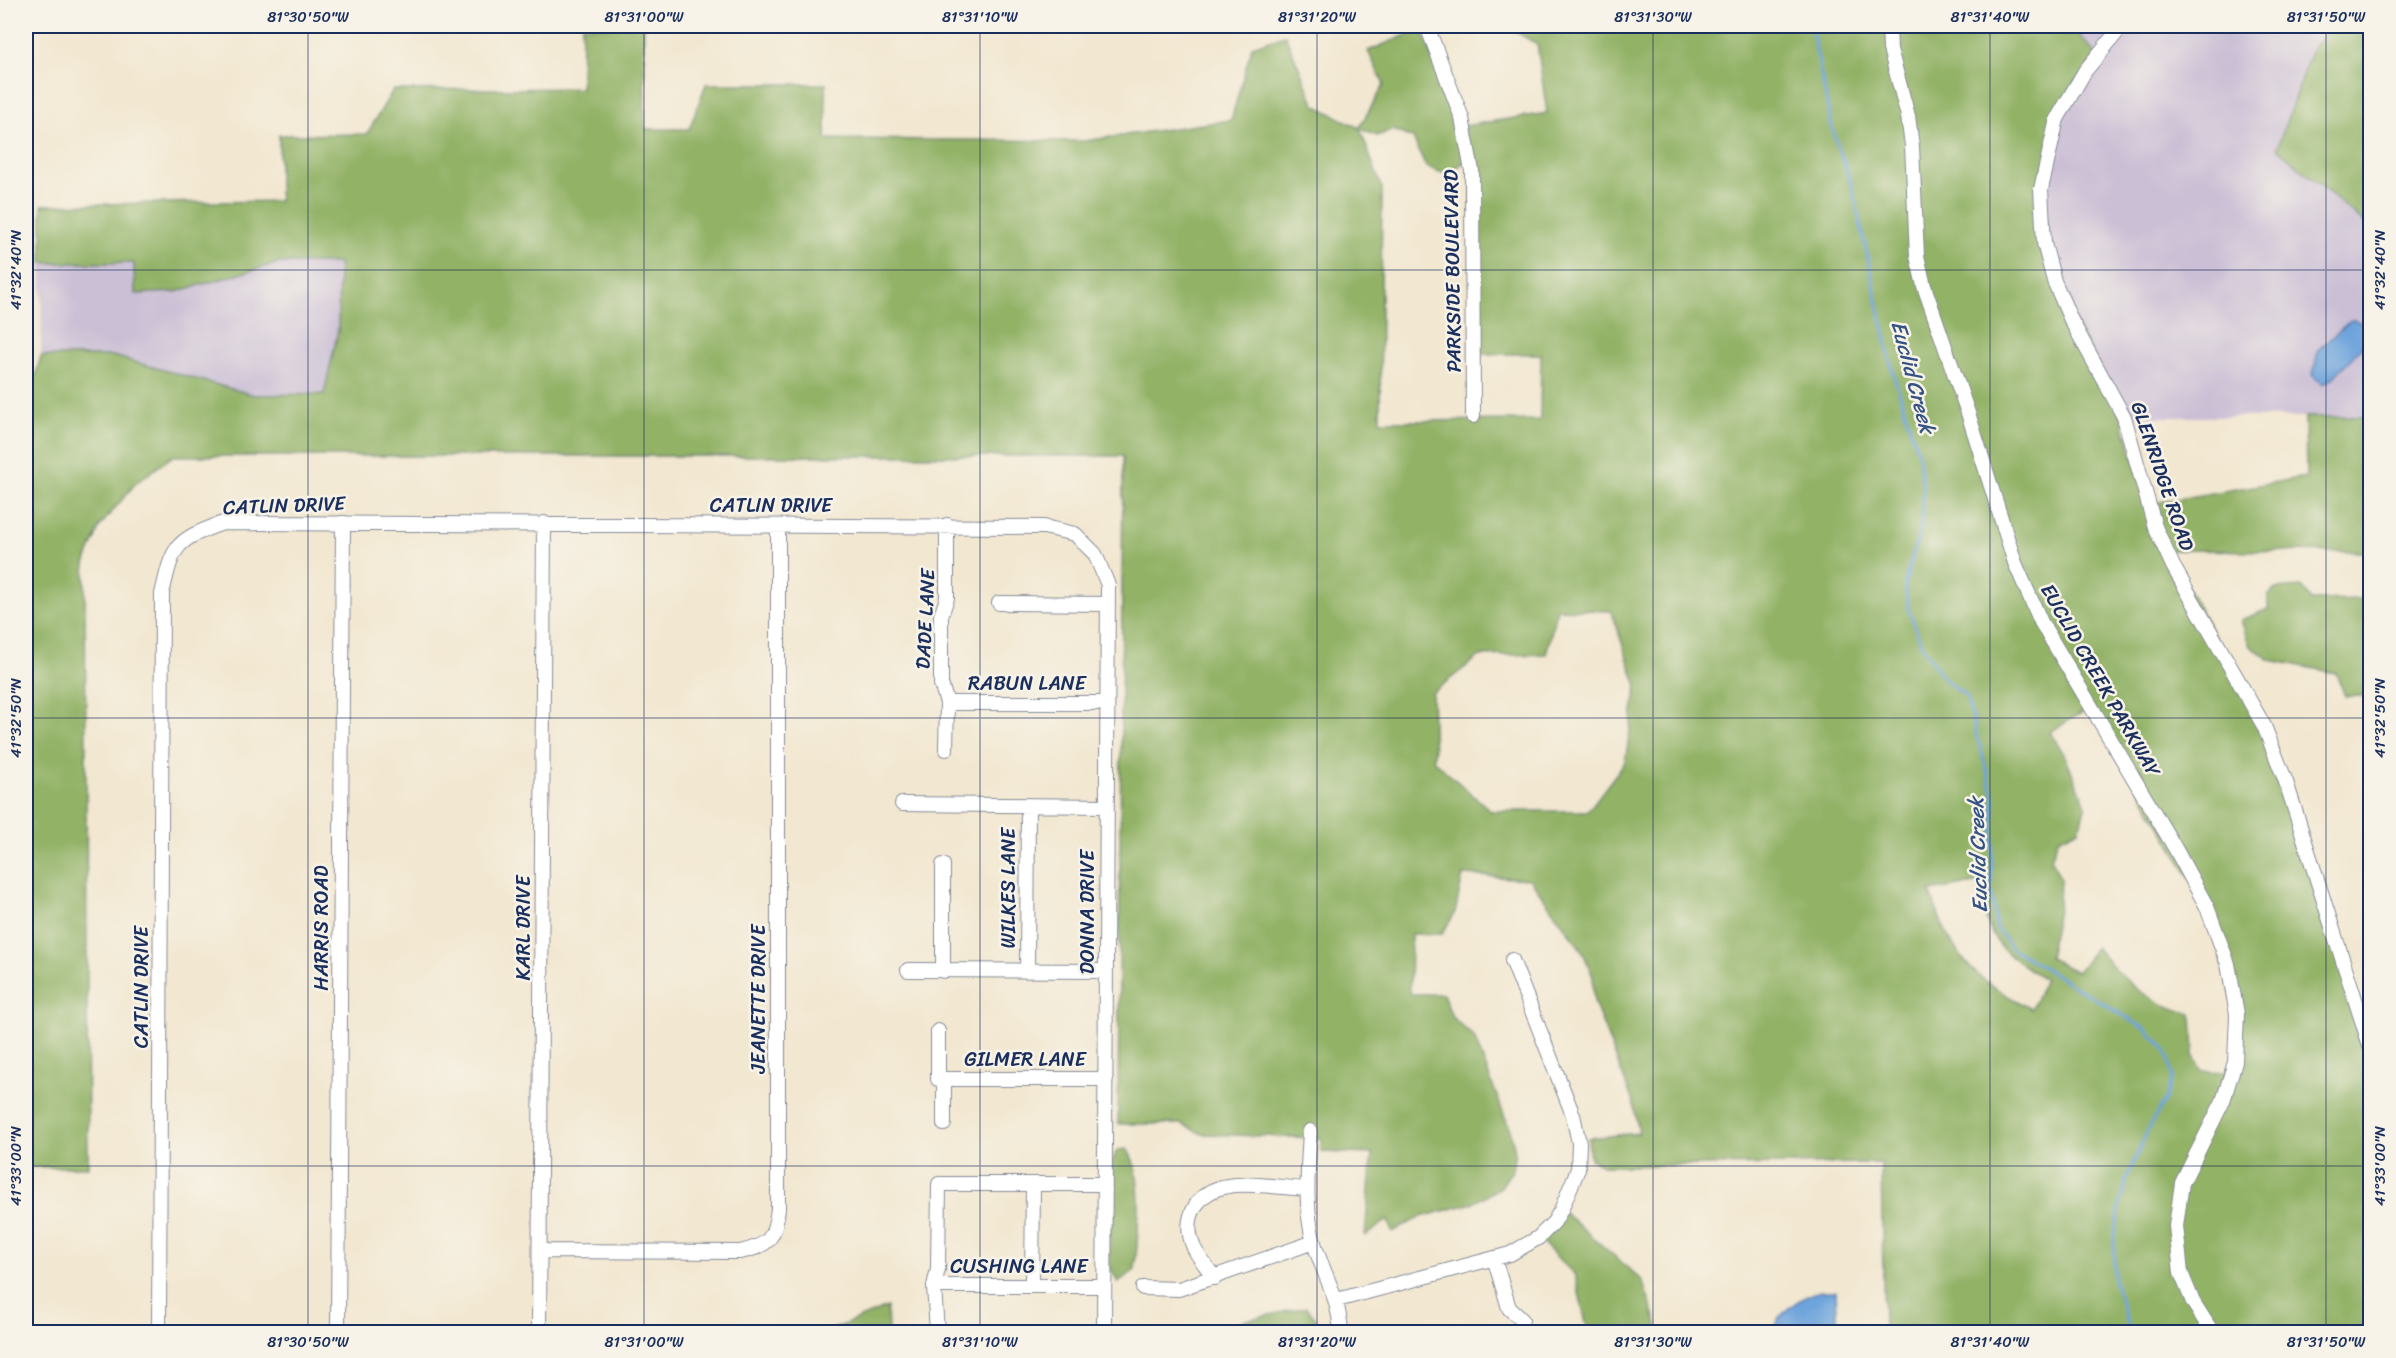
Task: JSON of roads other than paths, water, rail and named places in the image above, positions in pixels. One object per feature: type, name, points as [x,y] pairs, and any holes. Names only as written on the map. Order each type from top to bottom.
[{"type":"street","name":"PARKSIDE BOULEVARD","points":[[1427,26],[1462,118],[1472,171],[1473,416]]},
{"type":"street","name":"EUCLID CREEK PARKWAY","points":[[1889,26],[1890,50],[1908,116],[1912,146],[1914,215],[1919,266],[2015,563],[2041,622],[2175,848],[2207,907],[2228,964],[2237,1014],[2235,1062],[2223,1101],[2182,1183],[2176,1226],[2181,1273],[2193,1302],[2212,1332]]},
{"type":"street","name":"GLENRIDGE ROAD","points":[[2122,26],[2085,71],[2056,119],[2041,189],[2044,243],[2054,281],[2071,320],[2124,417],[2155,527],[2174,566],[2264,726],[2286,782],[2370,1046]]},
{"type":"street","name":"CATLIN DRIVE","points":[[159,1332],[164,585],[170,557],[190,535],[223,523],[1044,527]]},
{"type":"street","name":"HARRIS ROAD","points":[[338,1332],[343,523]]},
{"type":"street","name":"KARL DRIVE","points":[[539,1332],[544,523]]},
{"type":"street","name":"DADE LANE","points":[[946,749],[947,703],[941,684],[941,616],[947,597],[947,525]]},
{"type":"street","name":"JEANETTE DRIVE","points":[[541,1251],[740,1252],[763,1246],[775,1232],[778,1209],[778,526]]},
{"type":"street","name":"DONNA DRIVE","points":[[1044,527],[1075,534],[1095,554],[1108,585],[1104,1332]]},
{"type":"street","points":[[999,603],[1108,604]]},
{"type":"street","name":"RABUN LANE","points":[[947,703],[1107,703]]},
{"type":"street","points":[[902,804],[1107,807]]},
{"type":"street","name":"WILKES LANE","points":[[1027,971],[1028,805]]},
{"type":"street","points":[[943,864],[943,971]]},
{"type":"street","points":[[1337,1300],[1510,1254],[1538,1238],[1554,1222],[1578,1169],[1579,1152],[1573,1115],[1512,960]]},
{"type":"street","points":[[909,970],[1106,971]]},
{"type":"street","points":[[938,1031],[938,1079],[944,1079],[944,1124]]},
{"type":"street","name":"GILMER LANE","points":[[944,1079],[1106,1079]]},
{"type":"street","points":[[1310,1131],[1307,1189],[1314,1242],[1337,1300],[1341,1332]]},
{"type":"street","points":[[937,1332],[934,1286],[938,1269],[939,1184],[1104,1184]]},
{"type":"street","points":[[1032,1285],[1033,1184]]},
{"type":"street","points":[[1215,1278],[1195,1249],[1189,1230],[1193,1208],[1208,1192],[1230,1185],[1307,1189]]},
{"type":"street","points":[[1143,1288],[1179,1289],[1314,1242]]},
{"type":"street","points":[[1494,1258],[1509,1308],[1522,1320]]},
{"type":"street","name":"CUSHING LANE","points":[[934,1286],[1104,1286]]},
{"type":"water","points":[[2351,320],[2364,325],[2369,339],[2332,379],[2323,384],[2313,376],[2318,350]]},
{"type":"water","points":[[1818,1291],[1836,1291],[1838,1332],[1773,1332],[1780,1318],[1790,1307]]},
{"type":"waterway","name":"Euclid Creek","points":[[1811,26],[1833,132],[1852,186],[1892,369],[1919,457],[1923,489],[1921,527],[1905,582],[1908,608],[1921,644],[1944,679],[1966,696],[1994,797],[1991,889],[1996,927],[2011,948],[2144,1028],[2166,1050],[2172,1076],[2166,1098],[2149,1127],[2125,1182],[2114,1236],[2114,1280],[2130,1332]]}]
